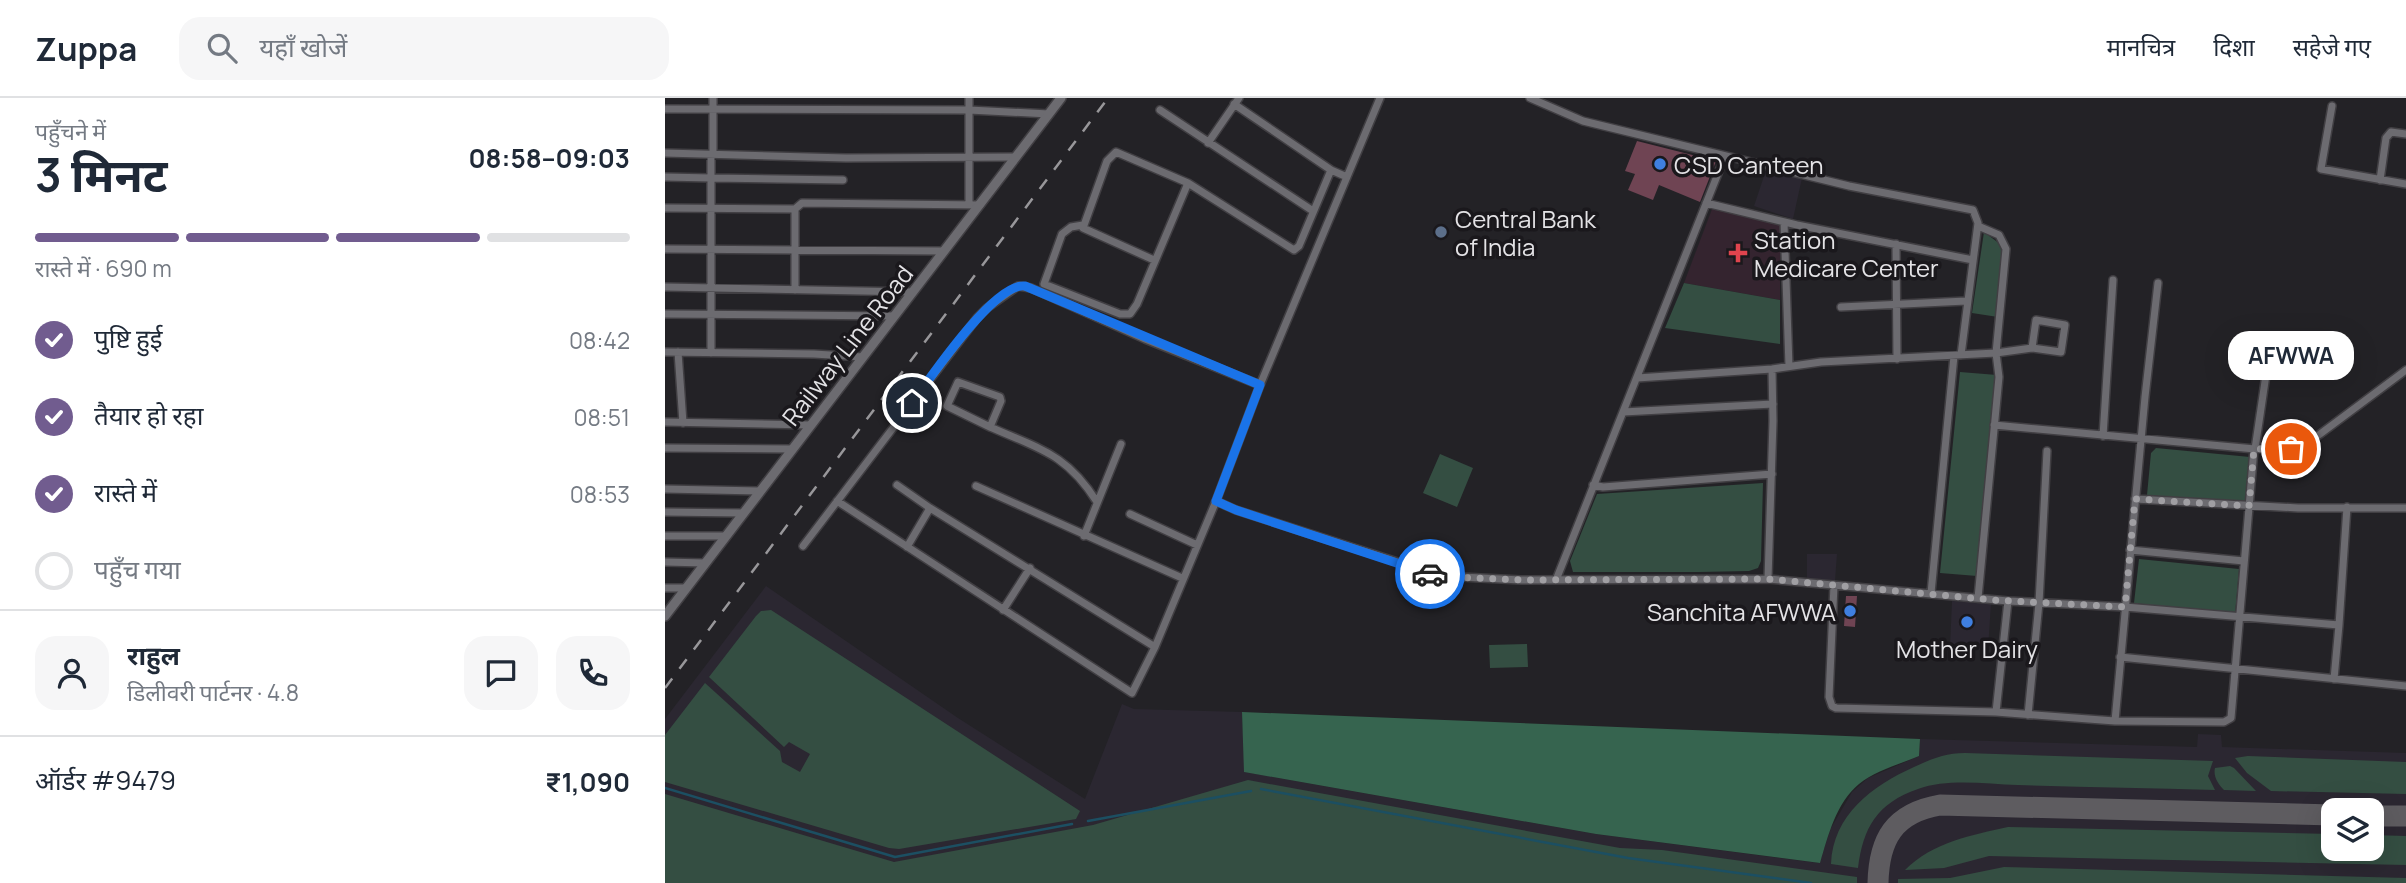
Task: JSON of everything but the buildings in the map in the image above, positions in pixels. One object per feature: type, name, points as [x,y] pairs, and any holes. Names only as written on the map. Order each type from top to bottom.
[{"type":"street","points":[[711,353],[713,98]]},
{"type":"street","points":[[665,208],[795,209],[802,203],[974,205],[969,98]]},
{"type":"street","name":"Railway Line Road","points":[[666,613],[944,251],[974,205],[1016,157],[1061,98]]},
{"type":"street","points":[[837,500],[1132,693],[1216,501],[1260,385],[1380,98]]},
{"type":"street","points":[[1530,98],[1583,121],[1849,186],[1968,208],[1975,212],[1978,226],[1958,356],[1931,593]]},
{"type":"street","points":[[1208,143],[1236,101],[1331,170],[1347,177]]},
{"type":"street","points":[[2332,106],[2321,169],[2406,184]]},
{"type":"street","points":[[665,109],[969,110],[1049,114]]},
{"type":"street","points":[[1160,110],[1313,211]]},
{"type":"street","points":[[2380,180],[2386,138],[2392,132],[2406,134]]},
{"type":"street","points":[[1083,225],[1107,161],[1116,152],[1124,153],[1188,183],[1294,250],[1299,246],[1331,170]]},
{"type":"street","points":[[665,153],[846,158],[1016,157]]},
{"type":"street","points":[[1556,580],[1725,156]]},
{"type":"street","points":[[665,177],[843,180]]},
{"type":"street","points":[[1083,225],[1071,227],[1062,234],[1043,281],[1045,286],[1128,315],[1135,308],[1188,183]]},
{"type":"street","points":[[1706,203],[1769,220],[1973,260]]},
{"type":"street","points":[[795,209],[795,290]]},
{"type":"street","points":[[1784,222],[1789,366]]},
{"type":"street","points":[[1083,225],[1087,231],[1154,260]]},
{"type":"street","points":[[1978,226],[1999,235],[2006,245],[1996,353],[1999,377],[1978,598]]},
{"type":"street","points":[[1896,244],[1897,359]]},
{"type":"street","points":[[665,249],[944,251]]},
{"type":"street","points":[[2103,436],[2113,279]]},
{"type":"street","points":[[2115,721],[2158,283]]},
{"type":"street","points":[[803,546],[977,318],[1018,286],[1031,288],[1169,349],[1260,385]]},
{"type":"street","points":[[665,287],[912,292]]},
{"type":"street","points":[[1840,307],[1966,301]]},
{"type":"street","points":[[665,314],[894,316]]},
{"type":"street","points":[[1637,378],[1958,356],[2032,348],[2061,352],[2065,325],[2036,320],[2032,348]]},
{"type":"street","points":[[665,352],[863,357]]},
{"type":"street","points":[[678,352],[683,423]]},
{"type":"street","points":[[1834,585],[1829,684],[1832,706],[1836,708],[1996,712],[2115,721],[2227,721],[2231,715],[2254,449],[2267,368]]},
{"type":"street","points":[[1768,579],[1772,369]]},
{"type":"street","points":[[1994,425],[2254,449],[2304,446],[2406,370]]},
{"type":"street","points":[[990,428],[1001,401],[1000,397],[958,382],[947,405],[990,428],[1062,460],[1082,478],[1097,502]]},
{"type":"street","points":[[1623,412],[1773,404]]},
{"type":"street","points":[[665,422],[810,425]]},
{"type":"street","points":[[1084,536],[1121,444]]},
{"type":"street","points":[[665,448],[792,449]]},
{"type":"street","points":[[2028,715],[2039,603],[2047,451]]},
{"type":"street","points":[[1593,485],[1603,487],[1772,474]]},
{"type":"street","points":[[897,485],[1154,647]]},
{"type":"street","points":[[976,486],[1182,578]]},
{"type":"street","points":[[665,489],[759,491]]},
{"type":"street","points":[[2135,499],[2249,506],[2406,508]]},
{"type":"street","points":[[1216,501],[1236,510],[1441,576],[1556,580],[1768,579],[2008,601],[2125,607],[2339,625]]},
{"type":"street","points":[[2334,679],[2347,507]]},
{"type":"street","points":[[907,547],[930,508]]},
{"type":"street","points":[[665,512],[743,513]]},
{"type":"street","points":[[1130,514],[1197,544]]},
{"type":"street","points":[[665,536],[725,536]]},
{"type":"street","points":[[2130,550],[2244,561]]},
{"type":"street","points":[[665,562],[705,563]]},
{"type":"street","points":[[1003,610],[1030,568]]},
{"type":"street","points":[[665,588],[687,588]]},
{"type":"street","points":[[1996,712],[2008,601]]},
{"type":"street","points":[[2120,657],[2235,671],[2406,686]]},
{"type":"shaded area","points":[[1766,170],[1802,178],[1793,219],[1754,206]]},
{"type":"shaded area","name":"Station Medicare Center","points":[[1712,209],[1780,224],[1780,300],[1684,283]]},
{"type":"shaded area","points":[[1807,554],[1837,554],[1835,581],[1807,578]]},
{"type":"shaded area","points":[[766,586],[958,718],[1085,799],[1122,704],[1134,709],[1242,712],[1245,772],[1596,834],[1819,863],[1831,828],[1852,792],[1868,778],[1919,756],[1920,739],[2197,747],[2198,734],[2221,735],[2222,747],[2406,753],[2406,883],[665,883],[665,719]]},
{"type":"shaded area","points":[[1952,601],[1991,603],[1988,650],[1950,648]]},
{"type":"green space","points":[[1984,232],[2004,247],[1998,317],[1972,313]]},
{"type":"green space","points":[[1684,283],[1780,300],[1780,344],[1665,328]]},
{"type":"green space","points":[[1960,372],[1997,375],[1977,576],[1940,573]]},
{"type":"green space","points":[[2156,448],[2250,457],[2246,503],[2147,495],[2151,453]]},
{"type":"green space","points":[[1440,454],[1473,468],[1457,507],[1423,493]]},
{"type":"green space","points":[[1763,483],[1761,561],[1758,568],[1749,571],[1573,572],[1570,561],[1597,494]]},
{"type":"green space","points":[[2139,559],[2239,569],[2235,615],[2134,603]]},
{"type":"green space","points":[[771,610],[1080,811],[1076,819],[899,849],[665,782],[665,735],[705,683],[780,751],[782,762],[800,772],[810,754],[789,742],[784,747],[709,677],[756,616],[761,611]]},
{"type":"green space","points":[[1527,644],[1528,667],[1490,668],[1489,645]]},
{"type":"green space","points":[[1242,712],[1920,739],[1919,756],[1872,775],[1851,792],[1834,820],[1820,863],[1596,834],[1244,772]]},
{"type":"green space","points":[[1958,753],[2213,761],[2208,776],[2215,790],[1967,782],[1918,789],[1892,802],[1875,819],[1868,829],[1858,868],[1831,864],[1839,831],[1857,804],[1898,775],[1945,755]]},
{"type":"green space","points":[[2248,756],[2406,762],[2406,794],[2271,791],[2247,773],[2235,758]]},
{"type":"green space","points":[[2230,766],[2256,791],[2224,790],[2217,780],[2215,768]]},
{"type":"green space","points":[[1248,780],[1620,848],[1662,850],[1857,877],[1857,883],[665,883],[665,794],[894,862],[1093,825]]},
{"type":"green space","points":[[2008,827],[2321,834],[2321,861],[2384,861],[2384,835],[2406,836],[2406,865],[1989,856],[1944,868],[1905,870],[1940,846]]},
{"type":"green space","points":[[2004,867],[2406,878],[2406,883],[1898,883],[1898,879],[1950,878]]},
{"type":"waterway","points":[[665,788],[895,857],[1072,824]]},
{"type":"waterway","points":[[1261,789],[1628,858],[1811,883]]},
{"type":"waterway","points":[[1088,821],[1251,791]]},
{"type":"taxiway","points":[[1878,883],[1882,853],[1892,830],[1911,814],[1940,805],[2321,815]]},
{"type":"taxiway","points":[[2384,816],[2406,816]]},
{"type":"railway","points":[[665,688],[1108,98]]},
{"type":"way so far","points":[[1430,574],[1521,580],[1768,579],[1993,600],[2125,607],[2135,499],[2249,506],[2254,449],[2291,449]]},
{"type":"place","name":"CSD Canteen","points":[[1660,164]]},
{"type":"place","name":"Central Bank of India","points":[[1441,232]]},
{"type":"place","name":"Station Medicare Center","points":[[1738,253]]},
{"type":"place","name":"AFWWA","points":[[2291,449]]},
{"type":"place","name":"Sanchita AFWWA","points":[[1850,611]]},
{"type":"place","name":"Mother Dairy","points":[[1967,622]]},
{"type":"route","points":[[912,403],[977,318],[1014,287],[1025,286],[1260,385],[1216,501],[1430,574]]}]
